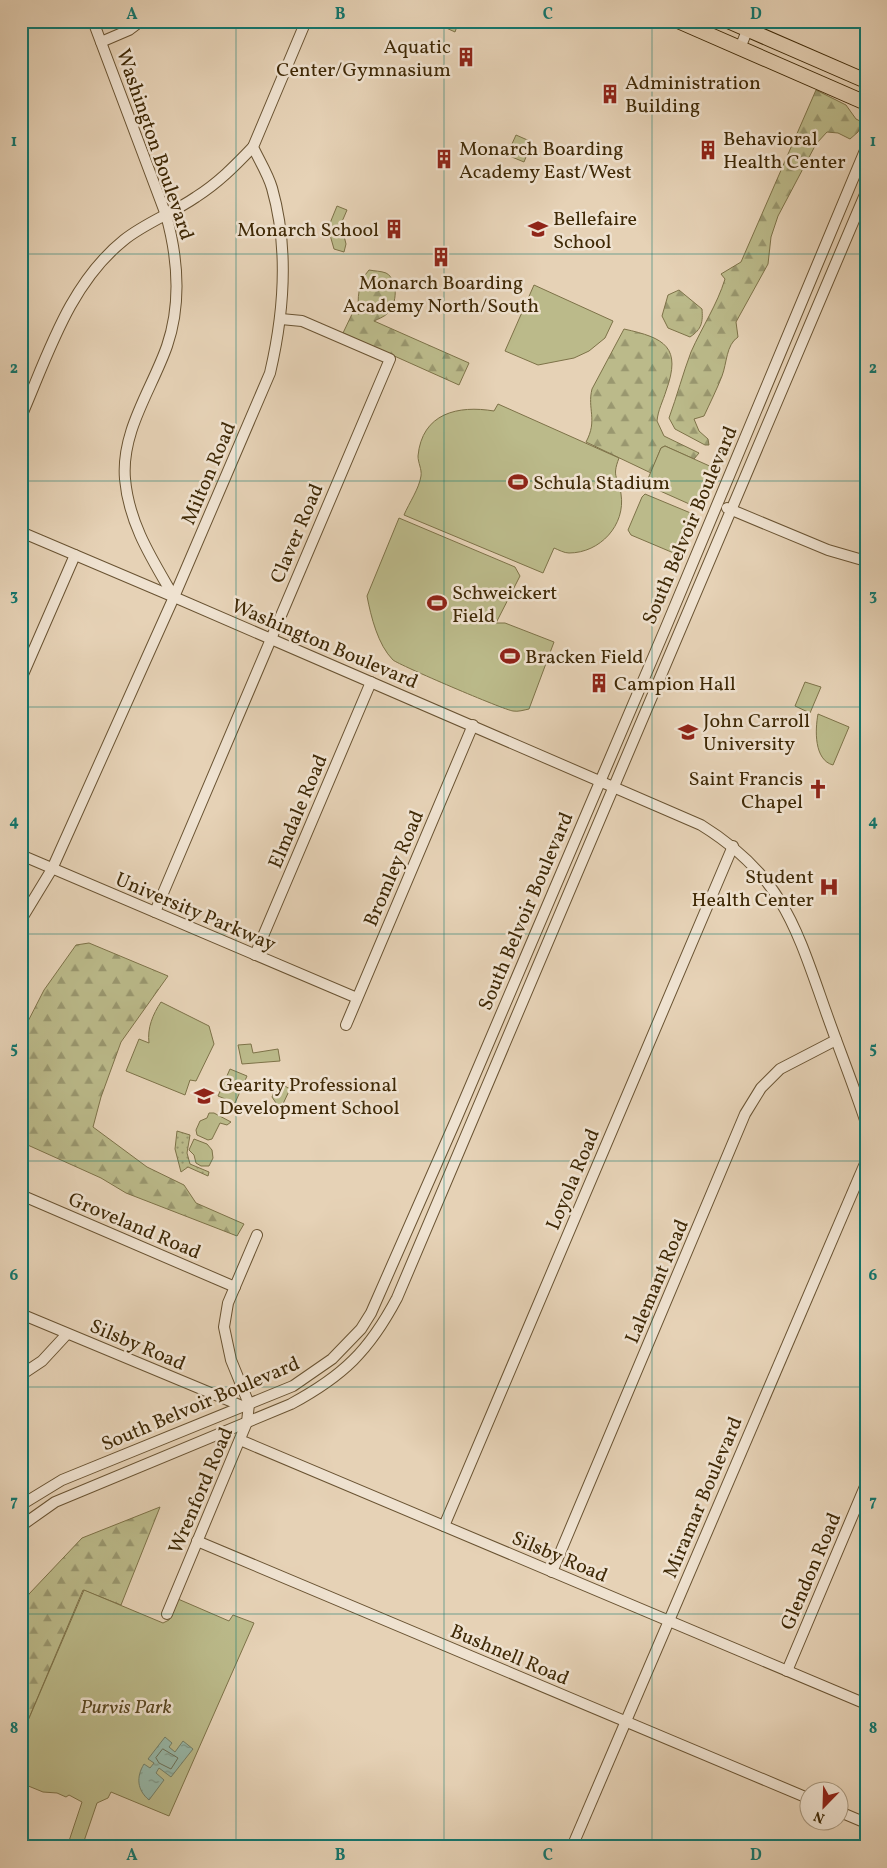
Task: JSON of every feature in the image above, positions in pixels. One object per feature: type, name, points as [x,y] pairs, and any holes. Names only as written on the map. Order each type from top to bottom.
[{"type":"main road","points":[[678,21],[741,29],[866,81]]},
{"type":"main road","points":[[741,29],[866,103]]},
{"type":"main road","points":[[21,1844],[28,1847]]},
{"type":"street","name":"Washington Boulevard","points":[[93,21],[166,215],[174,246],[178,277],[172,323],[167,346],[132,426],[125,476],[134,524],[145,549],[174,597],[701,825],[732,846],[762,876],[782,902],[798,935],[866,1123]]},
{"type":"street","points":[[101,42],[130,30],[141,21]]},
{"type":"street","points":[[21,417],[67,312],[82,286],[99,264],[124,240],[226,176],[253,147],[306,21]]},
{"type":"street","name":"Milton Road","points":[[21,920],[52,868],[174,597],[270,374],[281,319],[283,263],[272,188],[253,147]]},
{"type":"street","name":"South Belvoir Boulevard","points":[[21,1505],[62,1480],[292,1386],[332,1359],[361,1328],[381,1293],[455,1122],[866,148]]},
{"type":"street","name":"South Belvoir Boulevard","points":[[21,1526],[55,1502],[291,1404],[317,1390],[349,1366],[382,1326],[397,1298],[866,192]]},
{"type":"street","name":"Claver Road","points":[[154,912],[390,359],[302,321],[281,319]]},
{"type":"street","points":[[717,504],[828,550],[866,561]]},
{"type":"street","points":[[21,532],[174,597]]},
{"type":"street","points":[[21,679],[74,555]]},
{"type":"street","name":"Elmdale Road","points":[[255,955],[371,682]]},
{"type":"street","name":"Bromley Road","points":[[346,1025],[473,725]]},
{"type":"street","name":"Loyola Road","points":[[444,1526],[732,846]]},
{"type":"street","name":"University Parkway","points":[[21,855],[357,998]]},
{"type":"street","name":"Lalemant Road","points":[[552,1572],[746,1114],[761,1088],[780,1069],[836,1040]]},
{"type":"street","points":[[455,1122],[469,1128]]},
{"type":"street","name":"Miramar Boulevard","points":[[572,1847],[866,1161]]},
{"type":"street","name":"Groveland Road","points":[[21,1195],[234,1287]]},
{"type":"street","name":"Wrenford Road","points":[[167,1614],[248,1422],[225,1336],[227,1307],[257,1235]]},
{"type":"street","name":"Silsby Road","points":[[21,1314],[66,1334],[245,1405]]},
{"type":"street","points":[[21,1376],[42,1361],[66,1334]]},
{"type":"street","name":"Silsby Road","points":[[240,1440],[866,1704]]},
{"type":"street","name":"Glendon Road","points":[[787,1671],[866,1484]]},
{"type":"street","name":"Bushnell Road","points":[[197,1541],[800,1795]]},
{"type":"street","points":[[850,1816],[866,1823]]},
{"type":"green space","points":[[431,21],[459,21],[455,32]]},
{"type":"green space","points":[[816,90],[846,105],[856,119],[862,122],[858,132],[850,139],[838,133],[827,132],[816,144],[778,216],[771,237],[768,264],[736,322],[738,337],[729,349],[720,381],[704,416],[694,419],[699,431],[708,439],[709,445],[705,445],[675,429],[669,418],[691,352],[722,289],[725,279],[721,274],[741,262]]},
{"type":"green space","points":[[516,135],[532,142],[524,162],[507,155]]},
{"type":"green space","points":[[337,206],[347,210],[341,224],[346,244],[344,252],[334,249],[328,228]]},
{"type":"green space","points":[[369,270],[386,273],[390,276],[395,286],[395,298],[391,309],[385,316],[374,321],[469,363],[459,385],[343,333],[353,312],[359,314],[359,291]]},
{"type":"green space","points":[[534,285],[613,321],[605,338],[589,351],[574,358],[538,365],[505,351]]},
{"type":"green space","points":[[679,290],[702,309],[701,325],[690,337],[668,328],[662,316],[668,295]]},
{"type":"green space","points":[[624,329],[650,336],[660,341],[671,354],[670,376],[657,421],[664,436],[699,453],[694,459],[665,446],[661,448],[651,473],[586,442],[592,421],[592,389]]},
{"type":"green space","name":"Schula Stadium","points":[[498,404],[619,458],[616,474],[621,494],[621,505],[615,526],[600,543],[580,552],[569,553],[554,548],[543,573],[404,515],[420,481],[421,473],[418,456],[421,441],[426,430],[434,421],[455,411],[481,409],[494,411]]},
{"type":"green space","points":[[665,446],[714,468],[716,473],[702,505],[696,507],[649,486],[647,481],[661,448]]},
{"type":"green space","points":[[645,494],[693,514],[694,520],[680,551],[676,554],[631,535],[628,530]]},
{"type":"green space","name":"Schweickert Field","points":[[399,518],[515,567],[520,576],[496,623],[505,623],[554,642],[529,709],[513,711],[431,678],[393,660],[383,647],[376,630],[367,596]]},
{"type":"green space","points":[[805,682],[821,687],[810,713],[795,706]]},
{"type":"green space","points":[[818,714],[849,727],[833,765],[822,757],[819,751],[816,736]]},
{"type":"green space","points":[[89,943],[168,976],[121,1042],[101,1097],[93,1127],[147,1167],[184,1185],[196,1203],[244,1224],[237,1236],[126,1193],[101,1178],[21,1142],[21,1035],[44,990],[76,945]]},
{"type":"green space","points":[[161,1002],[209,1026],[214,1044],[196,1081],[190,1080],[185,1095],[126,1071],[139,1039],[149,1043],[151,1021]]},
{"type":"green space","points":[[251,1044],[253,1053],[278,1049],[280,1061],[242,1064],[238,1045]]},
{"type":"green space","points":[[230,1069],[247,1076],[235,1103],[218,1096]]},
{"type":"green space","points":[[278,1082],[290,1089],[282,1106],[278,1106],[272,1097]]},
{"type":"green space","points":[[209,1113],[214,1113],[231,1122],[227,1125],[220,1123],[212,1139],[208,1140],[197,1135],[196,1130],[200,1121],[207,1118]]},
{"type":"green space","points":[[177,1131],[190,1135],[187,1153],[190,1164],[209,1172],[208,1176],[188,1167],[181,1172],[175,1149]]},
{"type":"green space","points":[[194,1139],[207,1144],[212,1150],[213,1158],[209,1166],[201,1166],[196,1163],[194,1155],[189,1150]]},
{"type":"green space","points":[[160,1507],[121,1605],[83,1590],[21,1737],[21,1610],[29,1594],[82,1538]]},
{"type":"green space","name":"Purvis Park","points":[[84,1590],[163,1623],[169,1620],[178,1599],[229,1621],[233,1615],[254,1623],[169,1816],[111,1792],[108,1798],[97,1803],[82,1847],[67,1847],[82,1802],[69,1795],[66,1797],[57,1793],[43,1792],[21,1783],[21,1737]]},
{"type":"water","points":[[165,1737],[172,1743],[169,1747],[175,1752],[183,1741],[193,1749],[171,1777],[159,1768],[156,1773],[164,1780],[149,1800],[140,1788],[139,1778],[141,1769],[144,1764],[150,1768],[154,1763],[148,1759]]},
{"type":"place","name":"Aquatic Center/Gymnasium","points":[[466,57]]},
{"type":"place","name":"Administration Building","points":[[610,94]]},
{"type":"place","name":"Behavioral Health Center","points":[[708,150]]},
{"type":"place","name":"Monarch Boarding Academy East/West","points":[[444,159]]},
{"type":"place","name":"Monarch School","points":[[394,229]]},
{"type":"place","name":"Bellefaire School","points":[[538,229]]},
{"type":"place","name":"Monarch Boarding Academy North/South","points":[[441,257]]},
{"type":"place","name":"Schula Stadium","points":[[518,482]]},
{"type":"place","name":"Schweickert Field","points":[[437,603]]},
{"type":"place","name":"Bracken Field","points":[[510,656]]},
{"type":"place","name":"Campion Hall","points":[[599,683]]},
{"type":"place","name":"John Carroll University","points":[[688,732]]},
{"type":"place","name":"Saint Francis Chapel","points":[[818,789]]},
{"type":"place","name":"Student Health Center","points":[[829,887]]},
{"type":"place","name":"Gearity Professional Development School","points":[[204,1096]]}]
